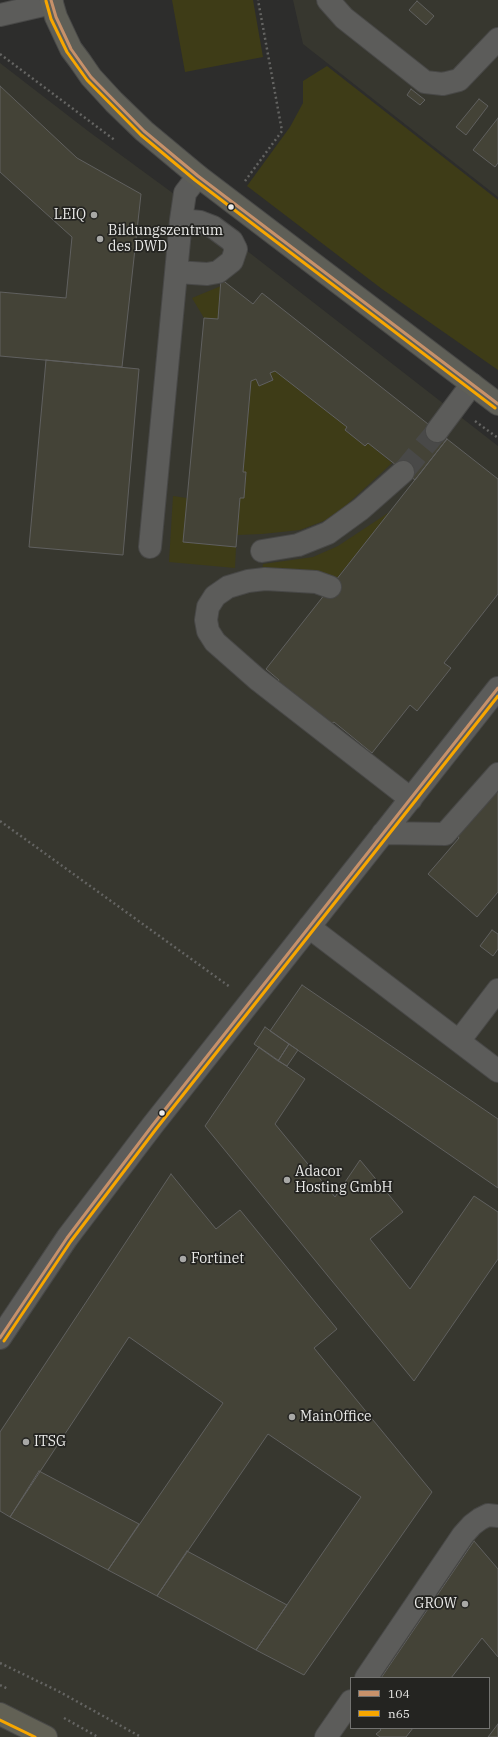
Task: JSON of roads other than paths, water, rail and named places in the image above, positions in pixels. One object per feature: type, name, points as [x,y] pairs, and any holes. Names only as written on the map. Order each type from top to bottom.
[{"type":"highway","points":[[0,1714],[46,1737]]},
{"type":"main road","points":[[51,1],[56,17],[71,49],[91,77],[144,131],[198,176],[498,404]]},
{"type":"street","points":[[328,0],[344,18],[425,82],[443,84],[459,80],[498,39]]},
{"type":"street","points":[[0,15],[51,1]]},
{"type":"street","points":[[150,548],[181,220],[185,193],[198,176]]},
{"type":"street","points":[[177,272],[208,274],[218,272],[232,261],[236,249],[232,241],[213,227],[200,222],[181,220]]},
{"type":"street","points":[[437,431],[472,384]]},
{"type":"street","points":[[262,551],[298,545],[328,533],[361,510],[404,472]]},
{"type":"street","points":[[330,587],[316,582],[265,579],[248,581],[228,587],[215,596],[208,607],[206,620],[208,631],[215,642],[257,679],[411,799]]},
{"type":"street","points":[[0,1338],[67,1238],[152,1126],[498,688]]},
{"type":"street","points":[[383,833],[444,834],[498,774]]},
{"type":"street","points":[[309,927],[498,1071]]},
{"type":"street","points":[[459,1041],[498,990]]},
{"type":"street","points":[[367,1677],[463,1535],[480,1519],[488,1515],[498,1516]]},
{"type":"street","points":[[326,1737],[350,1701]]},
{"type":"tunnel","points":[[403,472],[437,431]]},
{"type":"place","name":"LEIQ","points":[[94,215]]},
{"type":"place","name":"Bildungszentrum des DWD","points":[[100,239]]},
{"type":"place","name":"Adacor Hosting GmbH","points":[[287,1180]]},
{"type":"place","name":"Fortinet","points":[[183,1259]]},
{"type":"place","name":"MainOffice","points":[[292,1417]]},
{"type":"place","name":"ITSG","points":[[26,1442]]},
{"type":"place","name":"GROW","points":[[465,1604]]}]
